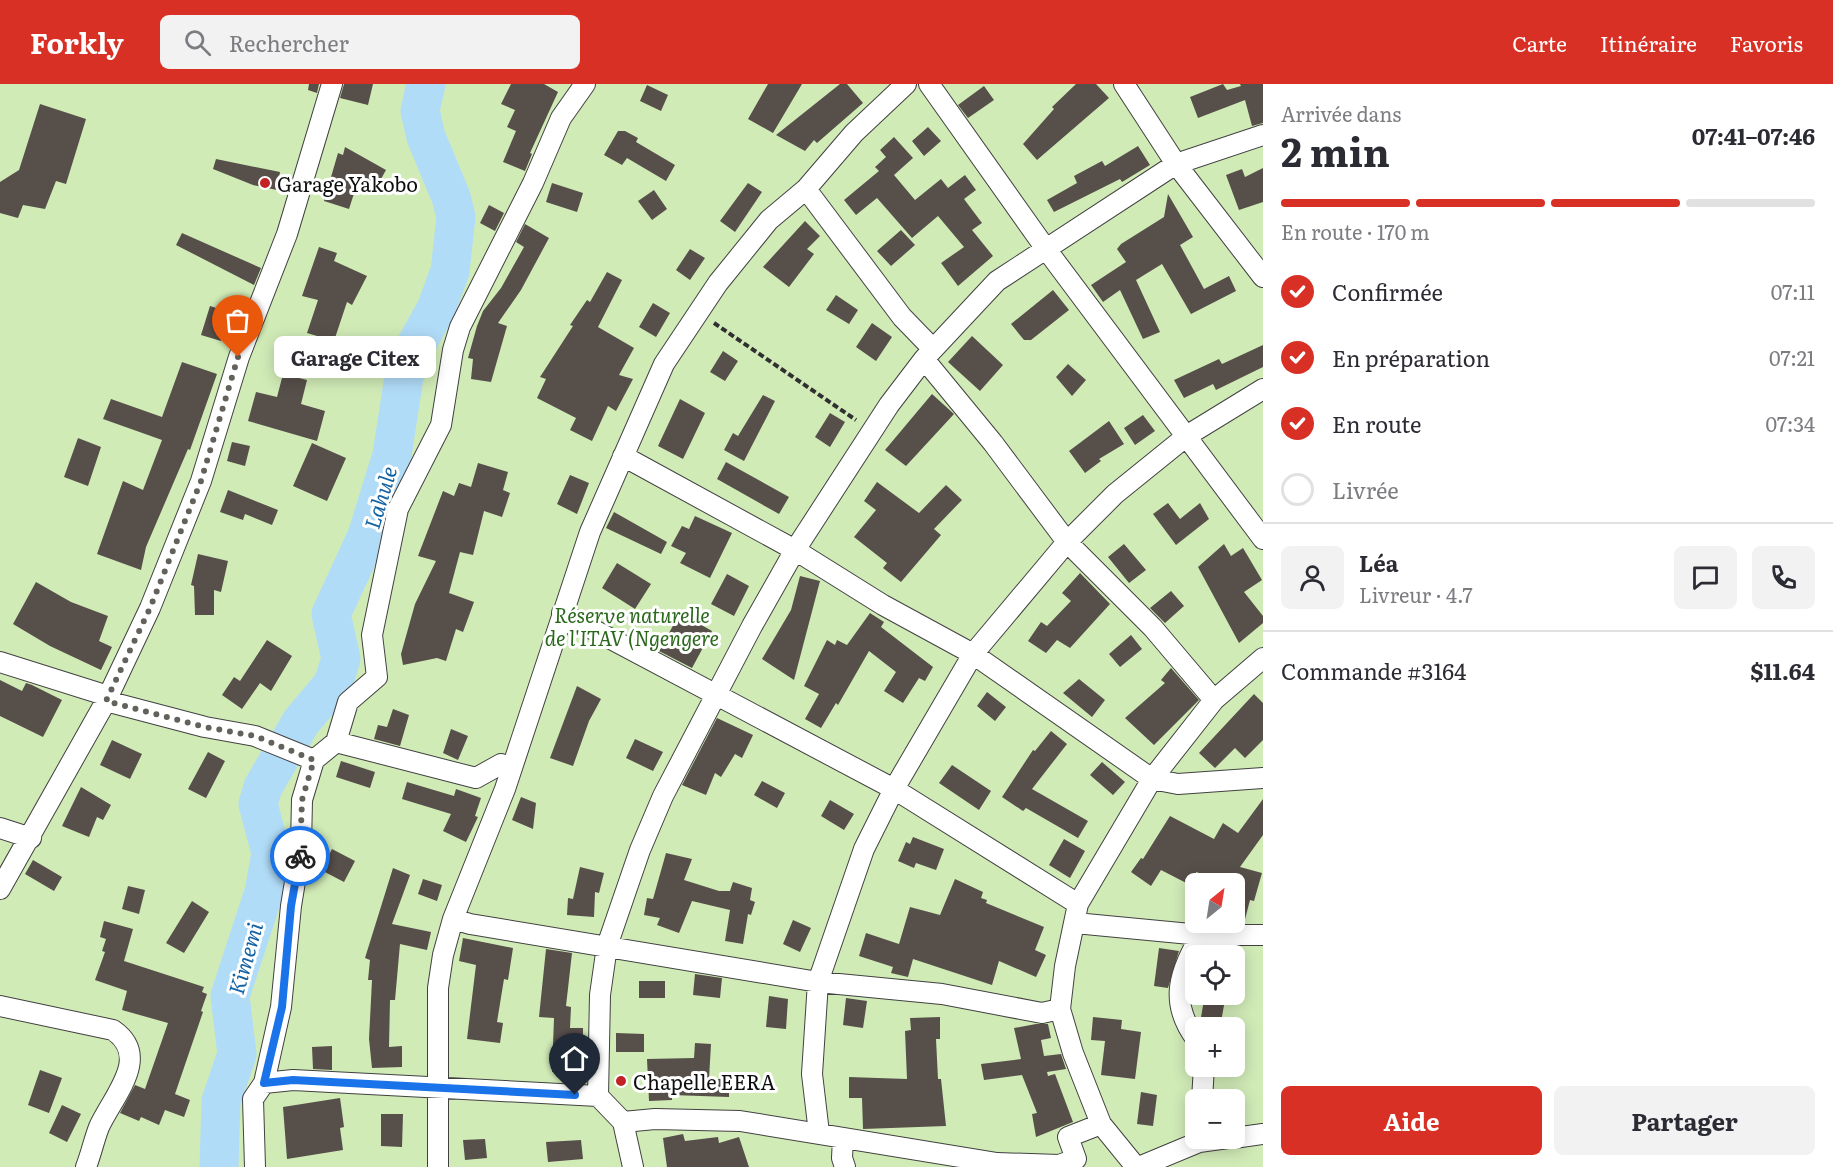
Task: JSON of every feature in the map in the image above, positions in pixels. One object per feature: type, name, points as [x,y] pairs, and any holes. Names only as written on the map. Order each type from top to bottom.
[{"type":"street","points":[[0,889],[31,838],[107,698],[150,608],[201,481],[238,357],[287,234],[332,84]]},
{"type":"street","points":[[255,1167],[253,1099],[264,1083],[282,1007],[291,906],[301,845],[302,800],[314,760],[336,742],[348,702],[378,677],[372,635],[398,509],[441,425],[453,350],[460,327],[534,183],[561,118],[585,84]]},
{"type":"street","points":[[438,1167],[438,988],[453,919],[512,769],[590,532],[664,364],[698,312],[746,246],[788,202],[806,189],[854,133],[906,84]]},
{"type":"street","points":[[929,84],[1046,249],[1188,435],[1263,539]]},
{"type":"street","points":[[1124,84],[1176,164],[1263,277]]},
{"type":"street","points":[[598,1096],[600,995],[607,946],[640,850],[663,796],[795,550],[872,431],[929,353],[997,281],[1176,164],[1263,135]]},
{"type":"street","points":[[806,189],[1067,542],[1153,628],[1214,700]]},
{"type":"street","points":[[819,1133],[812,1074],[818,982],[864,849],[894,789],[973,654],[1067,542],[1115,494],[1188,435],[1263,389]]},
{"type":"street","points":[[623,456],[795,550],[883,605],[973,654],[1152,779],[1178,784],[1263,778]]},
{"type":"street","points":[[562,613],[894,789],[1077,913],[1201,935],[1263,935]]},
{"type":"street","points":[[1185,1146],[1138,1167],[1101,1124],[1072,1053],[1060,1009],[1065,966],[1077,913],[1152,779],[1214,700],[1263,658]]},
{"type":"street","points":[[0,662],[107,698],[205,727],[255,736],[314,760]]},
{"type":"street","points":[[336,742],[476,778],[501,764],[512,769]]},
{"type":"street","points":[[0,828],[31,838]]},
{"type":"street","points":[[453,919],[470,924],[818,982],[942,994],[1042,1013],[1060,1009]]},
{"type":"street","points":[[1185,1017],[1178,1002],[1184,966],[1201,935]]},
{"type":"street","points":[[0,1006],[113,1030],[125,1038],[130,1048],[128,1074],[99,1127],[86,1167]]},
{"type":"street","points":[[264,1083],[293,1080],[598,1096],[623,1122],[633,1167]]},
{"type":"street","points":[[623,1122],[655,1119],[740,1120],[997,1163],[1059,1166],[1076,1159],[1068,1137],[1101,1124]]},
{"type":"street","points":[[1245,1136],[1263,1134]]},
{"type":"street","points":[[843,1138],[842,1158],[846,1167]]},
{"type":"path","points":[[698,312],[872,431]]},
{"type":"green space","name":"Réserve naturelle de l'ITAV (Ngengere","points":[[0,84],[1263,84],[1263,1167],[0,1167]]},
{"type":"building","points":[[309,84],[319,84],[317,93],[308,90]]},
{"type":"building","points":[[344,84],[373,84],[368,105],[340,98]]},
{"type":"building","points":[[511,84],[544,84],[558,92],[530,153],[532,154],[525,171],[503,162],[516,131],[507,127],[515,110],[501,104]]},
{"type":"building","points":[[768,84],[802,84],[773,133],[748,119]]},
{"type":"building","points":[[840,84],[847,84],[863,103],[817,143],[814,140],[805,151],[776,135]]},
{"type":"building","points":[[1076,84],[1096,84],[1109,98],[1037,160],[1023,144],[1054,109],[1052,107]]},
{"type":"building","points":[[1223,84],[1227,90],[1241,86],[1240,84],[1263,84],[1263,123],[1252,126],[1245,100],[1198,118],[1190,97]]},
{"type":"building","points":[[647,85],[668,95],[661,111],[640,101]]},
{"type":"building","points":[[984,86],[994,100],[968,118],[958,105]]},
{"type":"building","points":[[40,104],[86,119],[66,184],[56,181],[45,209],[23,205],[18,218],[0,213],[0,182],[19,170]]},
{"type":"building","points":[[928,127],[941,141],[924,156],[912,141]]},
{"type":"building","points":[[618,131],[625,131],[638,138],[636,142],[675,165],[666,181],[627,158],[622,165],[604,155]]},
{"type":"building","points":[[894,137],[913,158],[894,175],[915,200],[941,179],[948,188],[965,175],[976,190],[964,199],[982,223],[972,230],[993,256],[958,286],[941,263],[964,247],[938,216],[912,238],[877,198],[856,215],[844,200],[879,171],[875,167],[886,157],[880,150]]},
{"type":"building","points":[[1138,146],[1150,165],[1122,182],[1120,179],[1054,212],[1047,200],[1077,183],[1074,176],[1102,161],[1105,166]]},
{"type":"building","points":[[345,147],[386,170],[376,188],[359,178],[349,209],[324,201],[338,153],[343,155]]},
{"type":"building","points":[[216,159],[280,172],[277,190],[253,185],[213,169]]},
{"type":"building","points":[[1263,168],[1263,202],[1239,210],[1226,175],[1242,169],[1245,177]]},
{"type":"building","points":[[552,183],[583,193],[577,212],[546,202]]},
{"type":"building","points":[[748,183],[762,192],[735,232],[720,221]]},
{"type":"building","points":[[654,190],[667,209],[652,220],[638,201]]},
{"type":"building","points":[[1168,194],[1193,237],[1180,245],[1204,289],[1229,276],[1236,291],[1191,314],[1162,264],[1136,280],[1160,332],[1143,339],[1120,290],[1103,302],[1091,285],[1126,262],[1117,249],[1121,244],[1164,217]]},
{"type":"building","points":[[489,205],[504,213],[495,231],[480,223]]},
{"type":"building","points":[[805,221],[820,236],[807,249],[814,254],[789,287],[763,267]]},
{"type":"building","points":[[525,224],[549,238],[521,290],[498,323],[507,326],[491,382],[471,379],[473,359],[468,358],[477,326],[483,311],[501,288],[524,247],[516,242]]},
{"type":"building","points":[[901,230],[915,245],[891,266],[877,251]]},
{"type":"building","points":[[182,233],[261,268],[254,285],[176,245]]},
{"type":"building","points":[[319,247],[337,253],[334,261],[367,276],[352,305],[347,302],[334,341],[307,333],[318,300],[302,296]]},
{"type":"building","points":[[690,249],[705,258],[690,280],[676,270]]},
{"type":"building","points":[[607,272],[622,280],[598,327],[634,348],[619,375],[633,379],[616,411],[608,406],[592,441],[570,430],[576,418],[537,398],[546,379],[540,377],[573,326],[570,325],[587,300],[590,302]]},
{"type":"building","points":[[1053,290],[1069,310],[1031,340],[1024,340],[1011,324]]},
{"type":"building","points":[[836,295],[858,310],[849,324],[826,310]]},
{"type":"building","points":[[653,303],[670,313],[656,337],[639,327]]},
{"type":"building","points":[[210,306],[229,312],[221,341],[201,335]]},
{"type":"building","points":[[872,323],[892,337],[876,361],[856,347]]},
{"type":"building","points":[[972,336],[1003,365],[980,391],[948,362]]},
{"type":"building","points":[[1263,345],[1263,367],[1216,390],[1213,384],[1184,398],[1174,380],[1219,359],[1222,364]]},
{"type":"building","points":[[723,351],[738,361],[725,381],[710,372]]},
{"type":"building","points":[[182,362],[217,374],[190,450],[188,449],[146,547],[141,570],[97,554],[123,481],[143,490],[162,440],[103,419],[111,399],[162,417]]},
{"type":"building","points":[[1068,364],[1086,380],[1072,396],[1056,377]]},
{"type":"building","points":[[283,374],[307,380],[301,404],[325,411],[317,441],[248,421],[256,392],[277,397]]},
{"type":"building","points":[[932,394],[954,414],[906,466],[885,450]]},
{"type":"building","points":[[763,395],[775,401],[744,461],[724,450],[733,433],[738,436]]},
{"type":"building","points":[[680,399],[705,413],[683,459],[658,446]]},
{"type":"building","points":[[830,413],[845,422],[830,447],[815,437]]},
{"type":"building","points":[[1143,415],[1155,431],[1135,445],[1124,428]]},
{"type":"building","points":[[1109,421],[1124,444],[1099,459],[1101,461],[1085,473],[1069,451]]},
{"type":"building","points":[[78,438],[101,447],[88,486],[64,477]]},
{"type":"building","points":[[232,442],[250,446],[245,466],[227,461]]},
{"type":"building","points":[[312,443],[346,458],[327,501],[293,486]]},
{"type":"building","points":[[726,462],[789,497],[779,514],[717,479]]},
{"type":"building","points":[[478,463],[508,472],[503,490],[510,493],[502,517],[484,511],[473,555],[460,552],[449,593],[474,602],[463,632],[456,629],[446,661],[437,658],[403,665],[401,654],[415,604],[436,561],[418,556],[443,491],[454,496],[459,483],[471,487]]},
{"type":"building","points":[[570,475],[589,483],[577,514],[557,504]]},
{"type":"building","points":[[877,482],[919,513],[946,485],[962,500],[934,529],[941,535],[901,582],[883,568],[887,563],[854,537],[876,510],[864,501]]},
{"type":"building","points":[[228,490],[278,510],[272,525],[245,514],[243,520],[220,512]]},
{"type":"building","points":[[1168,503],[1180,519],[1200,503],[1209,519],[1176,545],[1153,514]]},
{"type":"building","points":[[614,512],[667,542],[661,554],[606,528]]},
{"type":"building","points":[[695,516],[732,533],[710,578],[680,563],[686,553],[671,546],[682,526],[689,529]]},
{"type":"building","points":[[1124,544],[1146,570],[1129,583],[1108,557]]},
{"type":"building","points":[[1224,544],[1231,556],[1243,548],[1262,580],[1244,592],[1263,616],[1263,623],[1239,643],[1198,567]]},
{"type":"building","points":[[198,554],[228,561],[221,592],[214,590],[214,615],[195,615],[194,586],[191,585]]},
{"type":"building","points":[[617,563],[651,584],[635,609],[602,588]]},
{"type":"building","points":[[1080,573],[1110,604],[1070,648],[1057,640],[1046,653],[1028,641],[1041,622],[1047,626],[1071,601],[1062,593]]},
{"type":"building","points":[[727,574],[749,586],[734,616],[711,604]]},
{"type":"building","points":[[800,576],[820,581],[794,680],[762,659],[791,610]]},
{"type":"building","points":[[36,582],[71,602],[108,616],[99,641],[112,647],[101,670],[50,646],[13,624]]},
{"type":"building","points":[[1171,591],[1184,606],[1165,623],[1150,608]]},
{"type":"building","points":[[680,613],[712,631],[692,668],[659,651]]},
{"type":"building","points":[[870,613],[884,622],[881,627],[933,667],[925,681],[919,678],[903,703],[884,691],[896,672],[869,651],[838,705],[836,703],[821,728],[805,719],[819,694],[804,686],[827,640],[835,645],[837,640],[847,645]]},
{"type":"building","points":[[1131,635],[1142,649],[1120,667],[1109,654]]},
{"type":"building","points":[[267,640],[292,656],[271,691],[260,683],[242,709],[222,695],[234,677],[240,681]]},
{"type":"building","points":[[1171,668],[1199,700],[1154,745],[1125,718],[1165,683],[1161,680]]},
{"type":"building","points":[[1079,679],[1105,700],[1092,717],[1063,693]]},
{"type":"building","points":[[0,680],[22,691],[26,683],[62,700],[43,737],[0,716]]},
{"type":"building","points":[[577,686],[601,699],[589,721],[573,766],[550,758]]},
{"type":"building","points":[[987,692],[1006,707],[995,721],[977,706]]},
{"type":"building","points":[[1254,694],[1263,703],[1263,740],[1245,758],[1235,748],[1215,768],[1199,753]]},
{"type":"building","points":[[393,709],[409,715],[400,746],[374,739],[378,725],[387,727]]},
{"type":"building","points":[[717,718],[753,735],[742,758],[735,754],[721,777],[715,773],[706,795],[682,785]]},
{"type":"building","points":[[451,729],[468,736],[458,760],[443,753]]},
{"type":"building","points":[[1051,731],[1067,744],[1032,789],[1088,821],[1078,838],[1026,808],[1023,811],[1002,797],[1033,750],[1035,751]]},
{"type":"building","points":[[635,739],[663,752],[653,771],[626,758]]},
{"type":"building","points":[[112,740],[142,754],[130,779],[100,765]]},
{"type":"building","points":[[208,752],[225,761],[206,798],[188,789]]},
{"type":"building","points":[[341,761],[375,772],[370,788],[336,777]]},
{"type":"building","points":[[1102,762],[1125,782],[1113,795],[1090,775]]},
{"type":"building","points":[[952,765],[991,791],[979,810],[939,783]]},
{"type":"building","points":[[762,781],[785,793],[777,808],[754,795]]},
{"type":"building","points":[[407,782],[454,796],[456,789],[481,798],[475,816],[478,817],[466,842],[443,831],[451,814],[402,799]]},
{"type":"building","points":[[81,787],[111,805],[103,820],[97,817],[89,837],[62,826]]},
{"type":"building","points":[[521,797],[536,803],[533,829],[512,820]]},
{"type":"building","points":[[1263,799],[1263,835],[1240,867],[1262,873],[1254,901],[1250,900],[1245,919],[1245,873],[1185,873],[1185,882],[1161,870],[1151,886],[1131,872],[1141,858],[1143,859],[1170,816],[1214,839],[1223,823],[1238,833]]},
{"type":"building","points":[[830,800],[854,814],[844,830],[821,816]]},
{"type":"building","points":[[913,837],[944,849],[936,870],[916,863],[914,868],[898,861],[906,842],[910,844]]},
{"type":"building","points":[[1064,839],[1085,851],[1070,878],[1049,865]]},
{"type":"building","points":[[332,849],[355,861],[344,882],[321,870]]},
{"type":"building","points":[[666,853],[692,859],[684,880],[719,891],[730,891],[733,882],[752,888],[750,900],[755,902],[751,915],[748,914],[743,944],[725,941],[730,910],[692,901],[679,933],[657,925],[660,918],[644,915],[647,898],[653,899]]},
{"type":"building","points":[[33,860],[62,877],[54,891],[25,874]]},
{"type":"building","points":[[580,867],[604,873],[599,893],[595,892],[594,917],[567,915],[568,898],[573,899]]},
{"type":"building","points":[[393,868],[410,875],[392,924],[431,932],[427,950],[400,944],[395,1000],[390,1000],[389,1047],[402,1046],[402,1067],[372,1068],[369,1039],[372,980],[368,980],[370,960],[365,958]]},
{"type":"building","points":[[423,879],[442,885],[437,901],[418,894]]},
{"type":"building","points":[[955,879],[983,892],[981,898],[987,900],[986,903],[1044,927],[1035,950],[1046,955],[1036,977],[999,961],[992,985],[913,959],[908,977],[891,973],[893,967],[859,956],[866,933],[899,944],[910,907],[940,915]]},
{"type":"building","points":[[128,886],[145,890],[139,914],[122,909]]},
{"type":"building","points":[[192,901],[209,912],[184,953],[166,943]]},
{"type":"building","points":[[793,920],[811,928],[800,952],[783,944]]},
{"type":"building","points":[[104,921],[133,929],[124,961],[204,987],[202,992],[207,994],[175,1094],[190,1100],[184,1117],[165,1110],[159,1125],[141,1117],[139,1121],[120,1113],[135,1085],[145,1089],[168,1023],[122,1010],[127,991],[95,980],[105,952],[102,951],[106,939],[100,937]]},
{"type":"building","points":[[463,938],[513,948],[508,980],[504,979],[497,1022],[503,1023],[500,1043],[467,1039],[476,965],[459,961]]},
{"type":"building","points":[[1159,948],[1179,951],[1168,988],[1154,986]]},
{"type":"building","points":[[546,949],[572,953],[566,1006],[571,1007],[570,1028],[583,1028],[583,1073],[552,1072],[554,1018],[539,1017]]},
{"type":"building","points":[[695,974],[722,978],[720,998],[693,995]]},
{"type":"building","points":[[639,981],[665,981],[665,998],[639,998]]},
{"type":"building","points":[[769,996],[788,999],[786,1029],[766,1027]]},
{"type":"building","points":[[846,998],[867,1001],[863,1028],[843,1025]]},
{"type":"building","points":[[1203,1005],[1224,1005],[1222,1017],[1201,1017]]},
{"type":"building","points":[[940,1017],[940,1039],[936,1039],[938,1079],[941,1079],[946,1126],[863,1129],[862,1098],[849,1098],[849,1077],[907,1079],[905,1031],[911,1030],[910,1018]]},
{"type":"building","points":[[1093,1017],[1122,1020],[1121,1029],[1141,1032],[1135,1079],[1101,1075],[1105,1041],[1091,1040]]},
{"type":"building","points":[[1048,1024],[1051,1038],[1041,1040],[1044,1056],[1061,1054],[1066,1069],[1047,1072],[1048,1076],[1055,1074],[1073,1122],[1036,1137],[1032,1114],[1037,1113],[1022,1075],[984,1080],[981,1064],[1021,1059],[1014,1028]]},
{"type":"building","points":[[616,1033],[644,1034],[644,1052],[616,1052]]},
{"type":"building","points":[[695,1043],[711,1044],[709,1079],[729,1079],[729,1097],[672,1095],[672,1100],[649,1101],[647,1059],[694,1058]]},
{"type":"building","points":[[332,1046],[332,1070],[313,1069],[312,1047]]},
{"type":"building","points":[[40,1070],[62,1078],[49,1113],[28,1105]]},
{"type":"building","points":[[1141,1092],[1157,1095],[1153,1126],[1137,1124]]},
{"type":"building","points":[[340,1098],[344,1127],[340,1128],[343,1150],[287,1159],[283,1107]]},
{"type":"building","points":[[62,1105],[81,1114],[67,1142],[49,1133]]},
{"type":"building","points":[[381,1114],[403,1114],[402,1147],[381,1146]]},
{"type":"building","points":[[683,1134],[685,1141],[718,1137],[719,1143],[739,1137],[749,1167],[667,1167],[663,1138]]},
{"type":"building","points":[[485,1139],[487,1158],[465,1160],[463,1140]]},
{"type":"building","points":[[581,1140],[583,1159],[548,1162],[546,1142]]},
{"type":"waterway","name":"Lahule","points":[[219,1167],[221,1101],[237,1054],[230,996],[264,892],[271,853],[258,804],[263,787],[301,722],[333,684],[341,659],[331,614],[367,536],[392,455],[404,377],[416,345],[436,309],[450,271],[456,217],[451,197],[426,137],[420,111],[426,84]]},
{"type":"way so far","points":[[238,357],[201,481],[150,608],[106,701],[205,727],[255,736],[314,760],[302,800],[300,856]]},
{"type":"place","name":"Garage Yakobo","points":[[265,183]]},
{"type":"place","name":"Garage Citex","points":[[238,357]]},
{"type":"place","name":"Chapelle EERA","points":[[621,1081]]},
{"type":"route","points":[[300,856],[291,906],[282,1007],[264,1083],[293,1080],[575,1095]]},
{"type":"water label","name":"Kimemi","points":[[244,958]]}]
